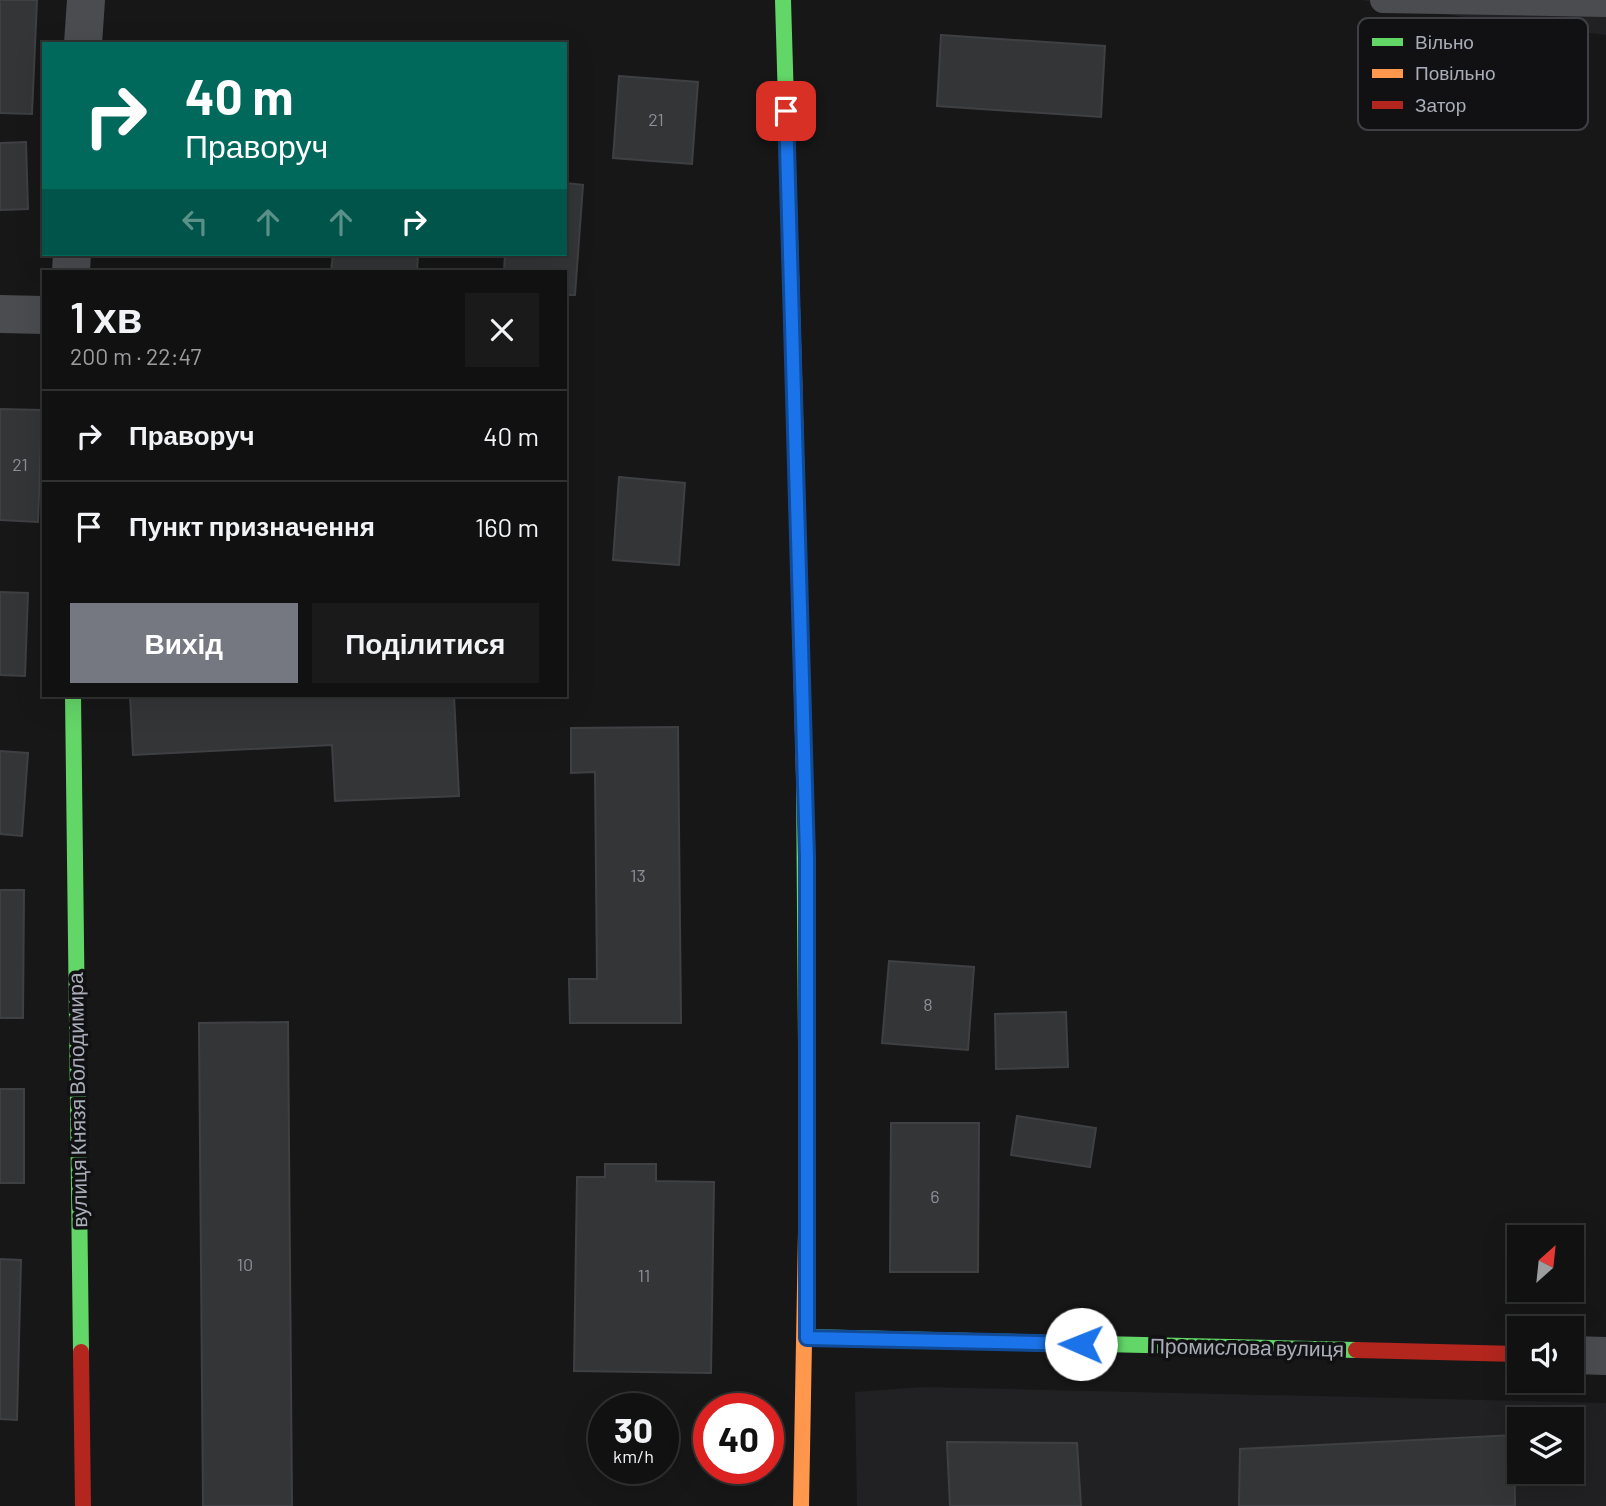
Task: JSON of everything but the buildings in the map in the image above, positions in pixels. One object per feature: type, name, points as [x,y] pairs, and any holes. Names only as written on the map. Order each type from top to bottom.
[{"type":"street","points":[[83,42],[86,0]]},
{"type":"street","points":[[783,0],[807,857],[807,1338],[801,1506]]},
{"type":"street","points":[[0,314],[42,315]]},
{"type":"street","name":"вулиця Князя Володимира","points":[[73,697],[83,1506]]},
{"type":"street","name":"Промислова вулиця","points":[[807,1338],[1507,1354]]},
{"type":"street","points":[[1584,1355],[1606,1356]]},
{"type":"lane","points":[[1383,0],[1606,4]]},
{"type":"shaded area","points":[[1361,0],[1606,0],[1606,35],[1588,33],[1588,18],[1470,18]]},
{"type":"shaded area","points":[[924,1387],[1606,1403],[1606,1506],[857,1506],[855,1392]]},
{"type":"traffic: fast","points":[[783,0],[794,374]]},
{"type":"traffic: fast","points":[[73,697],[81,1352]]},
{"type":"traffic: fast","points":[[804,776],[807,1178]]},
{"type":"traffic: fast","points":[[807,1337],[1356,1350]]},
{"type":"traffic: slow","points":[[794,374],[804,776]]},
{"type":"traffic: slow","points":[[801,1506],[807,1178]]},
{"type":"traffic: jam","points":[[1356,1350],[1507,1354]]},
{"type":"traffic: jam","points":[[81,1352],[83,1506]]},
{"type":"route","points":[[786,111],[807,857],[807,1338],[1081,1344]]}]
